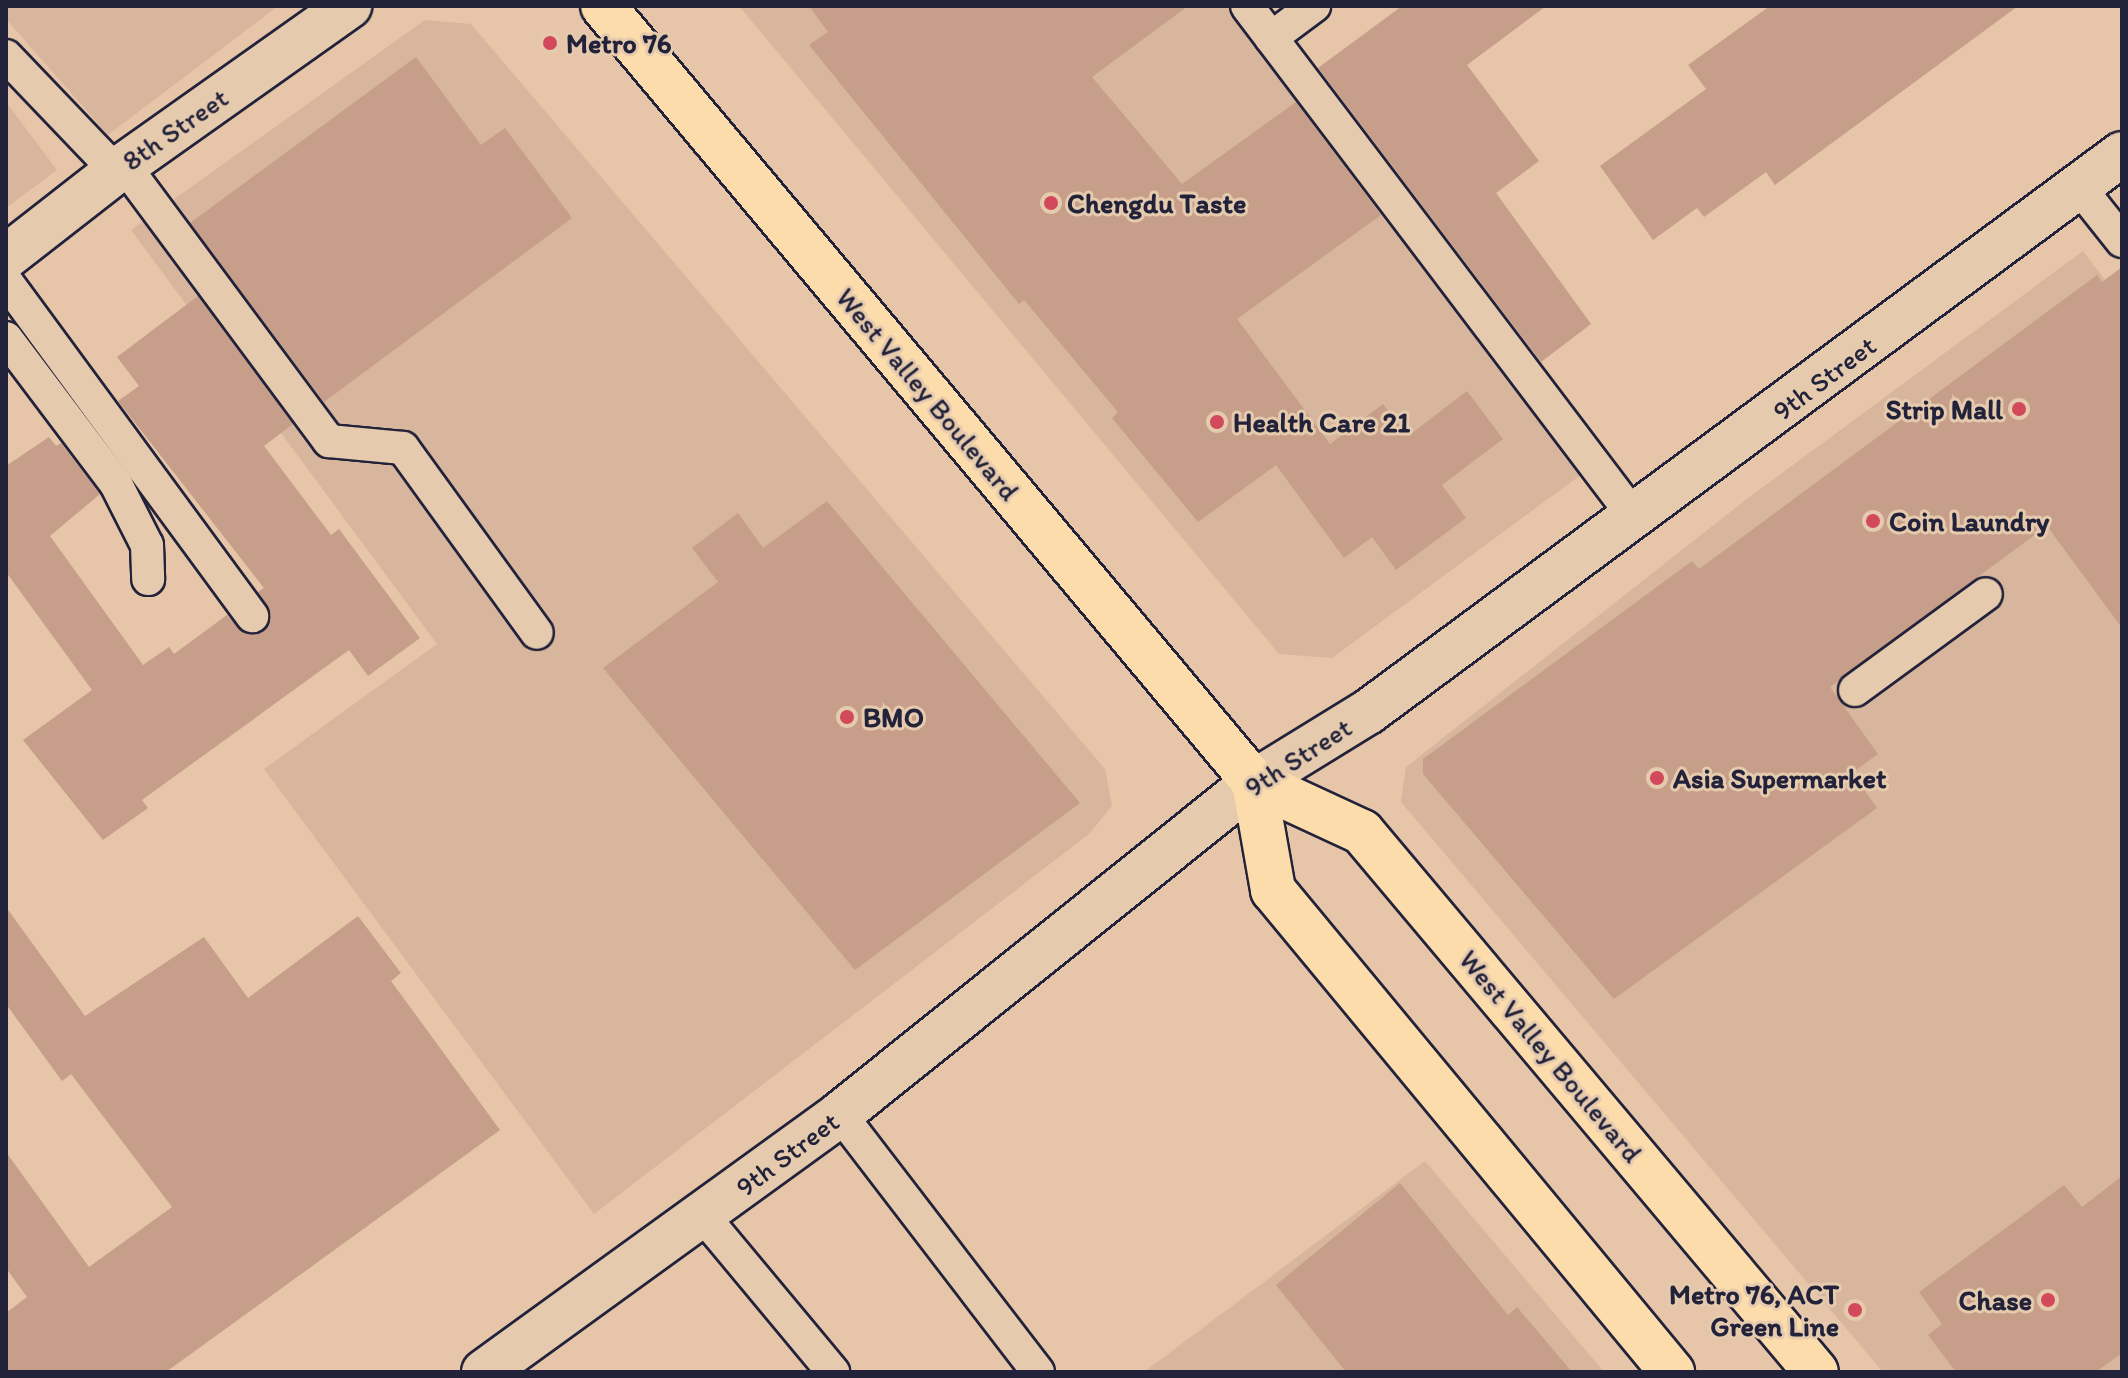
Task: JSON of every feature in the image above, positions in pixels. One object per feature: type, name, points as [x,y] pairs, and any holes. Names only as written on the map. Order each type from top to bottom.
[{"type":"main road","name":"West Valley Boulevard","points":[[603,6],[1254,782],[1362,832],[1816,1372]]},
{"type":"main road","points":[[1254,782],[1273,890],[1672,1372]]},
{"type":"street","name":"8th Street","points":[[6,257],[120,168],[349,6]]},
{"type":"street","name":"9th Street","points":[[484,1372],[704,1217],[840,1114],[1254,782],[1368,712],[1635,518],[2122,154]]},
{"type":"lane","points":[[1247,6],[1635,518]]},
{"type":"lane","points":[[1271,38],[1314,6]]},
{"type":"lane","points":[[6,56],[120,168],[329,441],[403,448],[537,633]]},
{"type":"lane","points":[[2079,187],[2122,241]]},
{"type":"lane","points":[[6,281],[252,616]]},
{"type":"lane","points":[[6,338],[116,484],[147,545],[148,579]]},
{"type":"lane","points":[[1855,690],[1986,594]]},
{"type":"lane","points":[[840,1114],[1038,1372]]},
{"type":"lane","points":[[704,1217],[833,1372]]},
{"type":"shaded area","points":[[6,6],[278,6],[108,135],[6,19]]},
{"type":"shaded area","points":[[739,6],[1233,6],[1582,474],[1332,658],[1279,654]]},
{"type":"shaded area","points":[[425,20],[471,24],[1105,769],[1112,806],[1089,834],[594,1214],[264,769],[437,644],[131,230]]},
{"type":"shaded area","points":[[6,102],[57,170],[6,208]]},
{"type":"shaded area","points":[[2083,251],[2122,303],[2122,1372],[1883,1372],[1401,802],[1406,767],[1748,498]]},
{"type":"shaded area","points":[[1425,1161],[1604,1372],[1144,1372]]},
{"type":"building","points":[[809,6],[1188,6],[1092,77],[1182,184],[1296,102],[1381,215],[1237,319],[1330,444],[1383,404],[1408,436],[1467,391],[1503,439],[1442,485],[1466,518],[1396,570],[1372,537],[1344,558],[1276,465],[1198,522],[1112,418],[1118,412],[1024,300],[1019,304],[809,45],[828,32]]},
{"type":"building","points":[[1402,6],[1546,6],[1467,65],[1539,161],[1496,193],[1591,324],[1541,362],[1318,68]]},
{"type":"building","points":[[1770,6],[2018,6],[1775,185],[1766,172],[1704,217],[1697,208],[1653,240],[1600,166],[1706,89],[1688,65]]},
{"type":"building","points":[[416,57],[481,145],[505,128],[572,218],[324,402],[190,223]]},
{"type":"building","points":[[2122,267],[2122,628],[2047,526],[1830,687],[1878,754],[1852,773],[1877,808],[1614,999],[1423,774],[1423,759],[1692,561],[1699,569],[2097,275],[2102,282]]},
{"type":"building","points":[[198,296],[293,424],[264,446],[331,535],[339,529],[420,638],[368,676],[349,650],[142,800],[148,808],[103,840],[23,740],[92,690],[6,572],[6,466],[49,437],[56,446],[61,443],[100,494],[50,536],[143,665],[169,647],[174,654],[227,615],[244,633],[264,631],[271,615],[258,592],[264,588],[118,401],[139,386],[117,357]]},
{"type":"building","points":[[827,501],[1080,803],[855,970],[603,668],[718,582],[692,548],[738,513],[763,548]]},
{"type":"building","points":[[6,907],[85,1016],[204,937],[248,998],[358,916],[401,973],[391,981],[500,1130],[166,1372],[6,1372],[6,1313],[27,1297],[6,1268],[6,1152],[89,1267],[172,1207],[71,1074],[62,1081],[6,1004]]},
{"type":"building","points":[[2122,1176],[2122,1353],[2096,1372],[1956,1372],[1928,1335],[1942,1324],[1919,1292],[2064,1185],[2082,1207]]},
{"type":"building","points":[[1400,1183],[1508,1315],[1517,1307],[1572,1372],[1346,1372],[1276,1285]]},
{"type":"place","name":"Metro 76","points":[[550,43]]},
{"type":"place","name":"Chengdu Taste","points":[[1051,203]]},
{"type":"place","name":"Strip Mall","points":[[2019,409]]},
{"type":"place","name":"Health Care 21","points":[[1217,422]]},
{"type":"place","name":"Coin Laundry","points":[[1873,521]]},
{"type":"place","name":"BMO","points":[[847,717]]},
{"type":"place","name":"Asia Supermarket","points":[[1657,778]]},
{"type":"place","name":"Chase","points":[[2048,1300]]},
{"type":"place","name":"Metro 76, ACT Green Line","points":[[1855,1310]]}]
